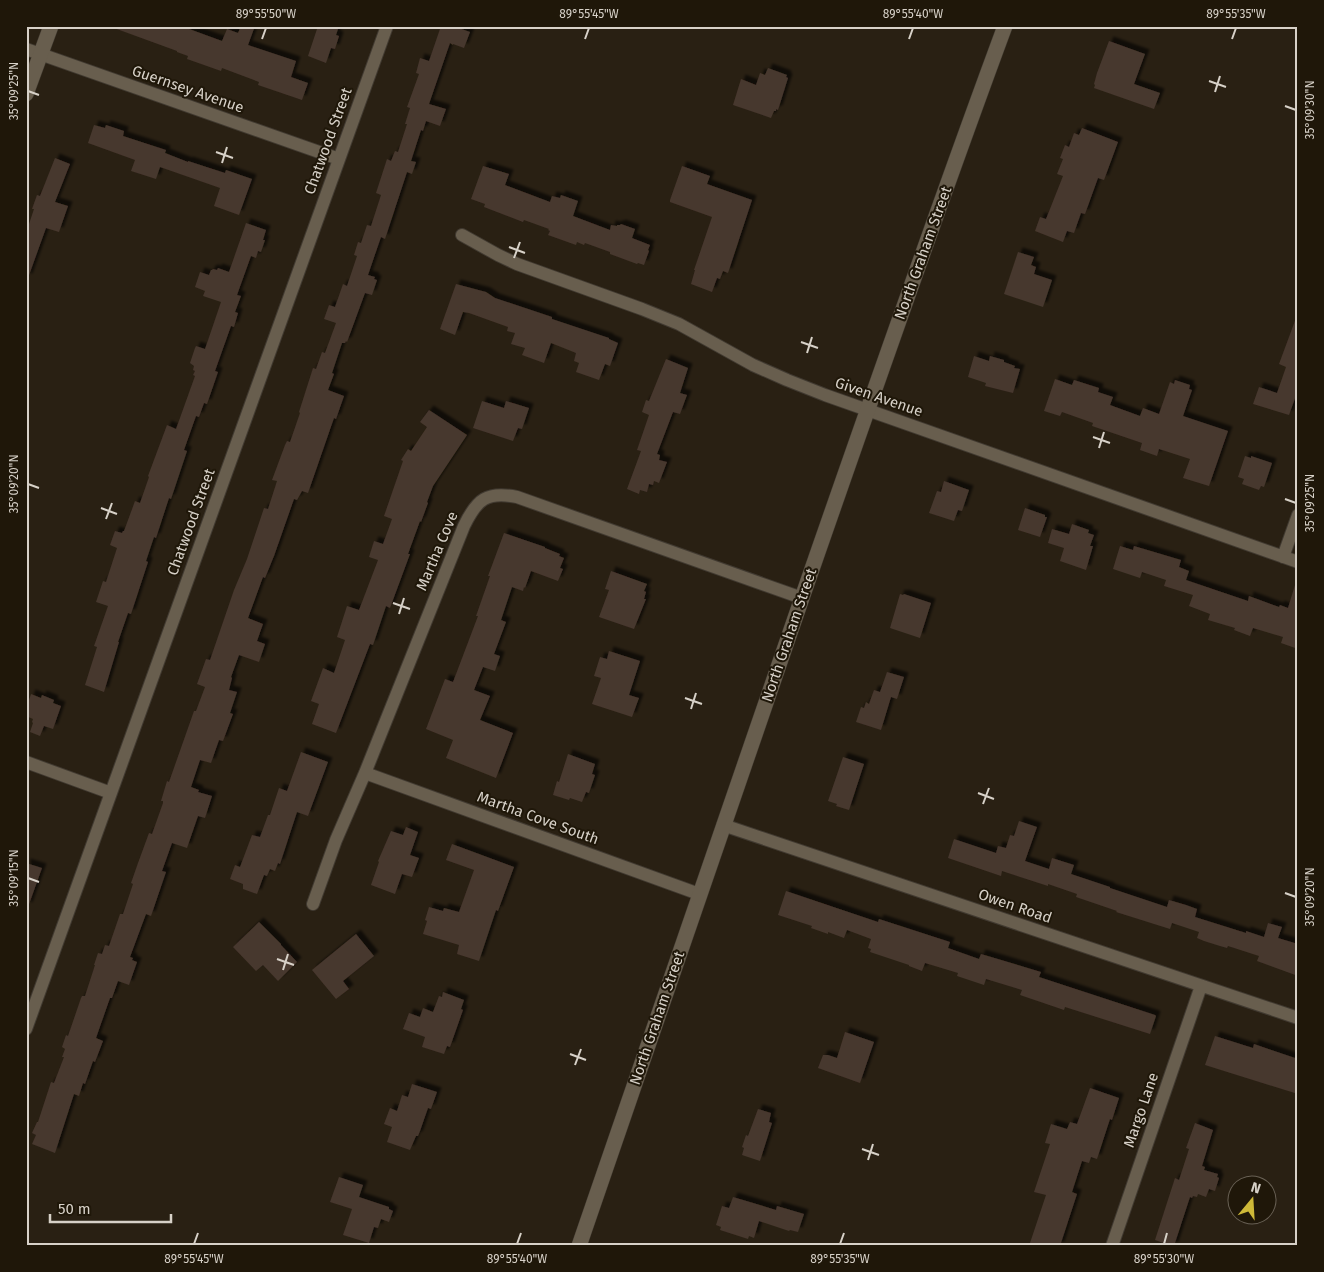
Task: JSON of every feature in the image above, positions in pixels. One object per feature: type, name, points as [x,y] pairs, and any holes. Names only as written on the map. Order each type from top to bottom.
[{"type":"main road","points":[[26,94],[51,26]]},
{"type":"main road","name":"North Graham Street","points":[[579,1246],[867,410],[1005,26]]},
{"type":"street","name":"Chatwood Street","points":[[26,1028],[387,26]]},
{"type":"street","name":"Guernsey Avenue","points":[[26,49],[339,159]]},
{"type":"street","name":"Given Avenue","points":[[462,236],[517,264],[679,324],[753,365],[787,380],[1298,562]]},
{"type":"street","name":"Martha Cove","points":[[313,904],[336,840],[365,773],[464,526],[475,506],[488,497],[496,494],[505,494],[517,497],[802,598]]},
{"type":"street","points":[[1283,556],[1298,515]]},
{"type":"street","points":[[26,762],[112,793]]},
{"type":"street","name":"Martha Cove South","points":[[365,773],[699,894]]},
{"type":"street","name":"Owen Road","points":[[723,825],[1298,1018]]},
{"type":"street","name":"Margo Lane","points":[[1112,1246],[1201,986]]},
{"type":"building","points":[[114,26],[181,26],[222,41],[227,29],[238,33],[241,26],[255,26],[248,45],[296,61],[291,77],[308,83],[302,100],[258,85],[259,82],[222,68],[221,71],[187,59],[188,56],[177,51],[114,28]]},
{"type":"building","points":[[318,26],[339,26],[336,35],[339,36],[335,49],[331,48],[326,63],[308,56]]},
{"type":"building","points":[[441,26],[453,26],[470,32],[464,48],[450,43],[429,104],[446,109],[440,126],[426,121],[423,131],[421,130],[411,161],[416,162],[412,174],[407,172],[385,239],[381,237],[368,275],[375,277],[374,279],[377,280],[372,295],[365,293],[347,342],[342,343],[332,373],[334,374],[328,390],[344,396],[336,419],[334,418],[308,493],[302,491],[297,500],[294,499],[274,556],[265,578],[263,577],[248,618],[263,624],[257,641],[265,644],[259,662],[239,655],[231,677],[229,690],[237,692],[230,713],[233,714],[223,741],[219,740],[211,763],[200,760],[191,787],[199,790],[198,792],[212,796],[205,818],[198,816],[187,848],[172,843],[162,871],[166,872],[151,916],[146,914],[130,957],[137,962],[129,985],[118,981],[112,998],[110,998],[96,1038],[103,1041],[95,1062],[93,1061],[85,1084],[83,1083],[79,1096],[74,1094],[55,1153],[32,1144],[36,1135],[32,1133],[38,1122],[51,1082],[54,1083],[64,1057],[62,1057],[65,1049],[62,1047],[66,1035],[68,1036],[81,998],[85,996],[98,953],[102,954],[105,945],[109,946],[120,914],[123,914],[138,863],[149,833],[152,834],[163,803],[161,801],[167,781],[169,782],[194,711],[196,711],[205,687],[197,684],[206,659],[210,660],[264,508],[268,509],[277,481],[272,480],[285,445],[287,441],[290,442],[313,368],[316,369],[322,352],[325,353],[336,323],[324,319],[329,305],[335,307],[343,284],[347,286],[357,256],[354,255],[358,242],[361,243],[367,225],[371,226],[381,195],[376,193],[387,159],[391,161],[395,151],[398,152],[407,124],[405,124],[410,108],[407,107],[419,74],[416,73],[420,58],[429,61]]},
{"type":"building","points":[[1109,41],[1145,54],[1134,84],[1160,93],[1154,109],[1094,88],[1097,73]]},
{"type":"building","points":[[768,68],[787,75],[786,77],[788,78],[778,110],[774,111],[771,118],[733,105],[741,79],[756,85],[760,73],[765,75]]},
{"type":"building","points":[[94,125],[105,128],[106,125],[124,131],[123,136],[166,150],[165,153],[188,162],[225,173],[226,170],[252,179],[239,215],[214,206],[220,188],[160,167],[156,179],[131,171],[135,160],[88,143]]},
{"type":"building","points":[[1082,128],[1118,142],[1104,180],[1098,178],[1085,214],[1081,213],[1074,233],[1067,231],[1063,242],[1035,231],[1040,217],[1046,219],[1063,176],[1057,174],[1063,159],[1060,158],[1065,145],[1069,147],[1074,133],[1079,135]]},
{"type":"building","points":[[55,158],[70,164],[55,202],[68,206],[59,232],[46,228],[28,278],[26,278],[26,233],[37,195],[40,196]]},
{"type":"building","points":[[483,166],[509,174],[505,185],[550,202],[552,196],[560,198],[561,195],[578,201],[573,216],[610,230],[611,225],[617,226],[621,224],[635,229],[632,238],[650,245],[644,265],[610,254],[610,252],[585,243],[584,245],[577,242],[576,245],[548,235],[549,229],[524,220],[523,222],[484,207],[485,204],[471,199]]},
{"type":"building","points":[[682,166],[710,176],[707,184],[752,200],[728,273],[723,271],[720,279],[717,278],[712,292],[691,284],[712,217],[670,202]]},
{"type":"building","points":[[246,223],[266,230],[263,240],[265,240],[261,252],[258,251],[256,258],[251,256],[237,295],[241,296],[235,312],[238,313],[234,327],[231,326],[215,371],[218,372],[207,404],[204,403],[199,417],[196,416],[184,450],[187,451],[171,499],[169,498],[156,538],[154,537],[131,614],[128,613],[118,642],[104,692],[85,685],[97,647],[94,646],[108,606],[96,602],[103,581],[106,582],[117,548],[110,545],[115,531],[122,533],[124,531],[135,501],[140,503],[167,425],[176,429],[195,376],[193,375],[195,371],[193,370],[194,366],[190,363],[195,348],[196,346],[205,349],[221,302],[203,296],[205,291],[195,287],[200,272],[209,275],[211,270],[217,270],[218,268],[229,272]]},
{"type":"building","points":[[1018,252],[1034,257],[1031,265],[1036,267],[1034,274],[1052,280],[1043,307],[1004,294]]},
{"type":"building","points":[[456,284],[486,292],[495,298],[609,338],[618,343],[610,366],[605,364],[599,380],[576,372],[579,363],[574,361],[576,353],[551,343],[544,363],[522,355],[525,348],[511,344],[515,333],[507,331],[508,327],[469,313],[463,312],[455,335],[440,329]]},
{"type":"building","points":[[1296,318],[1298,318],[1298,390],[1289,415],[1253,404],[1259,387],[1277,393],[1286,367],[1279,364]]},
{"type":"building","points":[[974,356],[989,361],[990,356],[1004,360],[1004,362],[1015,366],[1014,368],[1020,369],[1013,393],[985,386],[986,383],[968,377]]},
{"type":"building","points":[[666,359],[688,368],[680,393],[687,395],[680,414],[673,412],[657,454],[660,455],[659,460],[667,462],[659,483],[654,481],[653,485],[649,484],[647,492],[640,490],[639,494],[627,489],[641,451],[637,450],[649,415],[642,412],[646,400],[649,401]]},
{"type":"building","points":[[1055,379],[1072,385],[1074,380],[1099,388],[1098,392],[1113,397],[1110,405],[1140,416],[1143,408],[1159,414],[1170,382],[1174,384],[1175,380],[1190,385],[1189,389],[1192,390],[1183,416],[1228,431],[1209,486],[1183,478],[1190,459],[1159,449],[1157,456],[1140,450],[1142,443],[1092,426],[1093,423],[1062,412],[1060,416],[1044,411]]},
{"type":"building","points":[[482,401],[504,408],[506,401],[529,408],[522,429],[518,428],[513,441],[473,428]]},
{"type":"building","points":[[429,410],[467,435],[433,486],[390,608],[386,606],[373,645],[370,644],[336,733],[312,724],[319,704],[311,701],[323,668],[334,673],[345,640],[337,637],[347,606],[359,610],[378,560],[369,557],[374,541],[383,544],[392,519],[384,516],[403,461],[401,460],[408,449],[411,451],[427,427],[420,422]]},
{"type":"building","points":[[1245,456],[1251,458],[1251,456],[1272,463],[1264,487],[1261,486],[1259,490],[1242,484],[1244,479],[1238,477]]},
{"type":"building","points":[[944,481],[969,490],[962,511],[958,510],[954,521],[929,513],[937,491],[941,492]]},
{"type":"building","points":[[1025,508],[1047,517],[1040,537],[1018,530]]},
{"type":"building","points":[[1072,524],[1089,530],[1088,533],[1094,535],[1086,570],[1060,561],[1064,548],[1048,543],[1052,529],[1069,534]]},
{"type":"building","points":[[504,533],[545,547],[564,558],[560,568],[563,569],[558,581],[531,571],[523,591],[512,587],[501,620],[506,622],[494,654],[500,656],[495,671],[483,667],[474,690],[490,696],[480,720],[513,733],[496,778],[446,758],[453,740],[426,729],[445,679],[453,682],[478,616],[476,616],[490,576],[488,576]]},
{"type":"building","points":[[1120,546],[1133,550],[1134,546],[1181,560],[1179,567],[1189,571],[1186,580],[1248,601],[1249,596],[1279,607],[1280,605],[1288,608],[1295,585],[1298,585],[1298,649],[1281,643],[1283,637],[1253,628],[1250,636],[1234,630],[1235,628],[1208,620],[1210,614],[1189,606],[1193,595],[1164,586],[1166,580],[1142,572],[1140,578],[1113,569]]},
{"type":"building","points":[[611,571],[647,584],[644,591],[646,592],[644,599],[646,599],[634,629],[599,617],[609,590],[605,589]]},
{"type":"building","points":[[900,594],[931,603],[920,638],[890,628]]},
{"type":"building","points":[[609,651],[640,661],[629,695],[639,698],[632,717],[592,704],[601,678],[594,676],[600,657],[607,659]]},
{"type":"building","points":[[887,672],[904,677],[897,699],[891,697],[881,730],[856,722],[861,707],[864,708],[866,702],[869,704],[874,690],[880,692]]},
{"type":"building","points":[[31,694],[41,698],[42,695],[54,700],[53,703],[61,706],[53,729],[44,726],[40,736],[30,732],[33,719],[26,716],[26,709]]},
{"type":"building","points":[[301,752],[328,762],[308,816],[297,812],[280,864],[278,863],[275,871],[270,869],[267,876],[264,875],[257,894],[243,889],[243,884],[230,879],[235,865],[240,867],[252,835],[260,837],[279,788],[287,791]]},
{"type":"building","points":[[568,754],[595,764],[592,774],[595,775],[589,793],[586,792],[582,802],[553,795]]},
{"type":"building","points":[[843,757],[864,764],[849,810],[828,801]]},
{"type":"building","points":[[1019,821],[1037,827],[1025,861],[1049,869],[1052,858],[1074,865],[1071,874],[1167,907],[1169,900],[1186,905],[1197,909],[1195,917],[1246,933],[1246,931],[1264,937],[1268,923],[1282,927],[1278,938],[1298,944],[1298,976],[1257,961],[1259,956],[1197,938],[1199,932],[1172,923],[1170,929],[1116,912],[1076,897],[1077,894],[1048,884],[1048,886],[1002,871],[1001,876],[948,858],[954,839],[996,853],[998,846],[1006,848],[1010,835],[1014,836]]},
{"type":"building","points":[[406,827],[418,832],[410,855],[419,858],[412,877],[402,874],[395,894],[371,885],[378,861],[391,831],[403,835]]},
{"type":"building","points":[[452,844],[514,867],[498,911],[496,910],[479,961],[457,954],[459,945],[423,934],[429,907],[443,911],[444,908],[459,912],[474,870],[446,860]]},
{"type":"building","points":[[26,863],[42,868],[28,907],[26,906]]},
{"type":"building","points":[[786,891],[878,922],[879,919],[950,942],[948,948],[979,959],[981,954],[1041,972],[1039,977],[1155,1015],[1150,1034],[1065,1007],[1064,1010],[1020,995],[1022,990],[986,979],[984,985],[957,976],[958,973],[925,963],[922,971],[870,952],[871,949],[868,948],[871,939],[847,930],[844,938],[828,932],[828,934],[811,928],[812,926],[778,915]]},
{"type":"building","points":[[259,922],[297,962],[278,981],[263,965],[256,971],[233,947]]},
{"type":"building","points":[[356,934],[374,956],[343,981],[349,989],[336,999],[312,970]]},
{"type":"building","points":[[443,992],[464,1000],[461,1009],[463,1010],[450,1047],[447,1046],[444,1054],[422,1047],[425,1037],[403,1029],[409,1013],[420,1017],[423,1008],[433,1012],[439,996],[442,997]]},
{"type":"building","points":[[845,1032],[874,1042],[860,1083],[818,1068],[823,1055],[837,1058]]},
{"type":"building","points":[[1215,1036],[1253,1048],[1254,1044],[1298,1059],[1298,1094],[1205,1065]]},
{"type":"building","points":[[412,1084],[437,1092],[431,1109],[428,1108],[418,1136],[416,1136],[410,1150],[387,1142],[392,1127],[384,1124],[390,1108],[397,1111],[402,1095],[408,1097]]},
{"type":"building","points":[[1090,1088],[1119,1098],[1112,1120],[1110,1119],[1097,1159],[1091,1157],[1089,1163],[1082,1161],[1072,1192],[1077,1194],[1060,1246],[1037,1246],[1030,1243],[1046,1195],[1034,1192],[1050,1144],[1045,1143],[1051,1124],[1067,1129],[1070,1122],[1077,1124]]},
{"type":"building","points":[[758,1109],[771,1113],[769,1122],[772,1123],[760,1161],[742,1155],[744,1148],[742,1147],[746,1135],[748,1136]]},
{"type":"building","points":[[1195,1123],[1213,1130],[1202,1166],[1205,1167],[1204,1170],[1218,1174],[1217,1177],[1219,1178],[1215,1191],[1209,1189],[1206,1197],[1198,1194],[1197,1197],[1190,1197],[1174,1246],[1172,1246],[1155,1240],[1175,1178],[1179,1180],[1189,1149],[1186,1148]]},
{"type":"building","points":[[339,1177],[363,1185],[359,1197],[389,1207],[393,1211],[389,1222],[381,1219],[378,1228],[374,1227],[369,1243],[343,1235],[352,1209],[330,1202]]},
{"type":"building","points":[[733,1197],[776,1210],[777,1206],[804,1214],[798,1232],[759,1221],[754,1238],[749,1236],[748,1239],[720,1230],[721,1227],[716,1225],[722,1206],[729,1208]]}]
